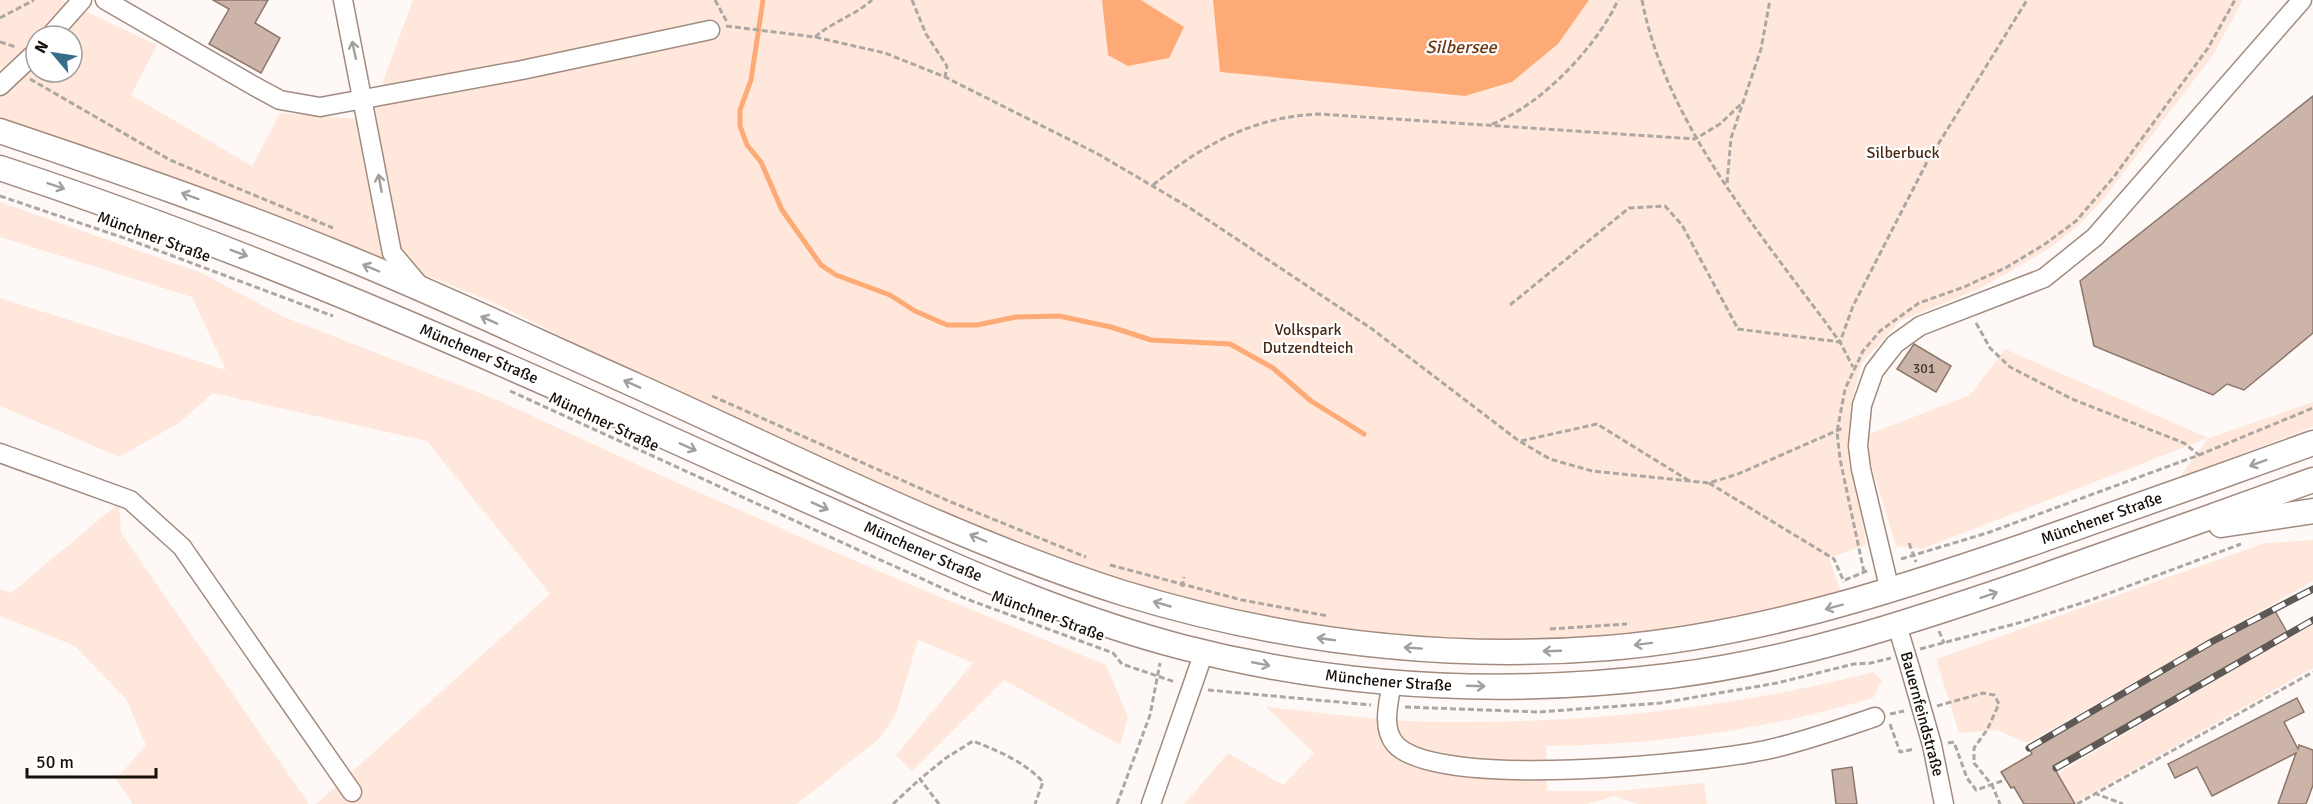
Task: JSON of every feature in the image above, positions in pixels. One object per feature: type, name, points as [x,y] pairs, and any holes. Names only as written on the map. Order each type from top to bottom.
[{"type":"main road","name":"Münchener Straße","points":[[0,131],[195,198],[425,291],[981,540],[1104,586],[1219,619],[1280,632],[1351,642],[1488,652],[1611,647],[1740,629],[1828,609],[1890,591],[2313,443]]},
{"type":"main road","name":"Münchener Straße","points":[[0,168],[169,226],[331,289],[1003,586],[1103,623],[1204,652],[1295,670],[1392,682],[1490,687],[1562,685],[1638,679],[1731,667],[1808,651],[1897,625],[2157,537],[2313,480]]},
{"type":"main road","points":[[2157,537],[2313,511]]},
{"type":"main road","points":[[1890,591],[1897,625]]},
{"type":"main road","points":[[1204,652],[1219,619]]},
{"type":"main road","points":[[1731,667],[1744,645],[1740,629]]},
{"type":"street","points":[[61,24],[82,0]]},
{"type":"street","points":[[105,0],[280,100],[321,106],[365,100],[522,70],[710,30]]},
{"type":"street","points":[[344,0],[365,100],[392,253],[425,291]]},
{"type":"street","points":[[1890,591],[1861,469],[1859,421],[1867,386],[1874,371],[1895,344],[1920,326],[2044,278],[2094,237],[2302,0]]},
{"type":"street","points":[[0,86],[24,64]]},
{"type":"street","points":[[0,453],[130,500],[182,547],[352,792]]},
{"type":"street","name":"Bauernfeindstraße","points":[[1897,625],[1932,745],[1944,804]]},
{"type":"street","points":[[1151,804],[1204,652]]},
{"type":"street","points":[[1392,682],[1387,729],[1396,744],[1412,755],[1447,764],[1487,768],[1586,770],[1721,757],[1806,740],[1875,717]]},
{"type":"path","points":[[0,18],[34,0]]},
{"type":"path","points":[[715,0],[729,25]]},
{"type":"path","points":[[815,37],[823,30],[849,18],[872,0]]},
{"type":"path","points":[[912,0],[926,33],[947,66],[945,77]]},
{"type":"path","points":[[1489,126],[1509,118],[1526,107],[1557,80],[1604,25],[1618,0]]},
{"type":"path","points":[[1642,0],[1656,56],[1695,139],[1840,342],[1853,368]]},
{"type":"path","points":[[1727,184],[1731,138],[1761,49],[1770,0]]},
{"type":"path","points":[[1840,342],[1853,306],[1926,164],[2026,0]]},
{"type":"path","points":[[710,30],[729,25],[815,37],[877,51],[945,77],[1153,185],[1372,329],[1519,441],[1550,459],[1592,471],[1709,483],[1738,474],[1859,421]]},
{"type":"path","points":[[16,72],[52,89],[170,160],[339,230]]},
{"type":"path","points":[[1153,185],[1188,157],[1260,122],[1288,116],[1319,114],[1695,139],[1720,124],[1741,104]]},
{"type":"path","name":"Münchner Straße","points":[[0,196],[130,240],[338,318]]},
{"type":"path","points":[[1510,305],[1629,208],[1665,206],[1682,225],[1738,329],[1840,342]]},
{"type":"path","points":[[1964,287],[1978,328],[1990,348],[2010,367],[2072,399],[2184,443],[2199,455]]},
{"type":"path","name":"Münchner Straße","points":[[508,391],[964,598],[1113,653],[1122,664],[1156,678],[1222,692]]},
{"type":"path","points":[[706,393],[951,502],[1096,561]]},
{"type":"path","name":"Münchener Straße","points":[[1909,543],[1914,555],[1990,532],[2199,455],[2313,408]]},
{"type":"path","points":[[1519,441],[1597,424],[1693,483]]},
{"type":"path","points":[[1709,483],[1834,559],[1844,581],[1833,584]]},
{"type":"path","points":[[1944,643],[2090,598],[2246,542]]},
{"type":"path","points":[[1107,564],[1182,586],[1242,600],[1336,617]]},
{"type":"path","points":[[1182,586],[1184,577]]},
{"type":"path","points":[[1550,629],[1631,623]]},
{"type":"path","points":[[2077,804],[2313,672]]},
{"type":"path","points":[[1117,804],[1150,715],[1156,678]]},
{"type":"path","points":[[1929,707],[1983,693],[1994,695],[1999,704],[1995,715],[1974,748],[1974,763],[1992,785],[2000,804]]},
{"type":"path","points":[[1900,752],[1887,714],[1908,711]]},
{"type":"path","points":[[893,804],[946,758],[973,741],[999,752],[1034,772],[1043,782],[1035,804]]},
{"type":"path","points":[[1932,745],[1954,742],[1966,778],[1976,790],[2006,780]]},
{"type":"path","points":[[920,779],[939,804]]},
{"type":"path","points":[[2093,793],[2123,804]]},
{"type":"green space","name":"Volkspark Dutzendteich","points":[[0,0],[62,0],[157,45],[131,95],[252,166],[280,113],[359,119],[374,106],[413,0],[1102,0],[1108,55],[1183,27],[1141,0],[1213,0],[1221,72],[1465,96],[1512,82],[1558,44],[1589,0],[2243,0],[2213,55],[2106,196],[2081,223],[2050,248],[1979,289],[1900,321],[1861,364],[1852,402],[1849,440],[1866,545],[1829,558],[1842,595],[1723,625],[1535,644],[1336,633],[1156,594],[981,531],[662,388],[501,306],[431,277],[423,281],[0,122]]},
{"type":"green space","points":[[0,202],[202,273],[284,317],[500,401],[662,476],[899,580],[1106,665],[1128,717],[1120,745],[1004,680],[912,771],[896,755],[973,663],[918,640],[896,714],[879,739],[797,804],[316,804],[550,594],[427,441],[213,393],[179,423],[119,457],[0,406],[0,298],[226,370],[192,297],[0,237]]},
{"type":"green space","points":[[2005,349],[2209,438],[2313,402],[2313,427],[2180,477],[2208,438],[1922,549],[1896,546],[1870,461],[1867,435],[1970,395]]},
{"type":"green space","points":[[119,503],[121,533],[309,804],[133,804],[116,779],[146,745],[126,699],[75,646],[0,616],[0,589],[11,593]]},
{"type":"green space","points":[[2313,540],[2313,581],[2027,743],[1997,730],[1959,733],[1936,659],[2265,543]]},
{"type":"green space","points":[[2313,624],[2313,668],[2075,803],[2058,773]]},
{"type":"green space","points":[[1873,672],[1882,680],[1873,698],[1792,719],[1670,739],[1546,746],[1547,791],[1615,791],[1704,783],[1707,804],[1637,804],[1614,796],[1587,804],[1184,804],[1228,753],[1283,785],[1314,753],[1266,707],[1425,722],[1556,720],[1715,704],[1820,685]]},
{"type":"water","points":[[1102,0],[1141,0],[1184,27],[1169,58],[1128,66],[1108,55]]},
{"type":"water","name":"Silbersee","points":[[1213,0],[1589,0],[1558,44],[1512,82],[1465,96],[1220,72]]},
{"type":"building","points":[[213,0],[268,0],[255,23],[280,38],[261,73],[209,44],[229,9]]},
{"type":"building","points":[[2313,96],[2313,333],[2244,390],[2227,384],[2213,395],[2094,346],[2080,281]]},
{"type":"building","points":[[1914,344],[1951,366],[1936,392],[1897,369]]},
{"type":"building","points":[[2275,611],[2287,632],[2053,766],[2075,804],[2024,804],[2014,787],[2011,788],[2001,772],[2032,754],[2030,750],[2167,668]]},
{"type":"building","points":[[2297,698],[2304,712],[2284,722],[2298,749],[2299,745],[2313,750],[2313,785],[2306,804],[2278,804],[2296,753],[2212,796],[2197,767],[2175,778],[2168,764]]},
{"type":"building","points":[[1852,767],[1857,804],[1836,804],[1832,770]]},
{"type":"waterway","points":[[763,0],[751,80],[740,110],[740,126],[747,145],[761,162],[782,210],[821,265],[836,275],[890,295],[915,311],[947,325],[977,325],[1016,317],[1059,316],[1111,327],[1151,340],[1230,344],[1273,368],[1311,401],[1364,434]]},
{"type":"railway","points":[[2029,748],[2213,641],[2313,589]]},
{"type":"railway","points":[[2056,768],[2313,620]]},
{"type":"park label","name":"Silberbuck","points":[[1903,153]]}]
